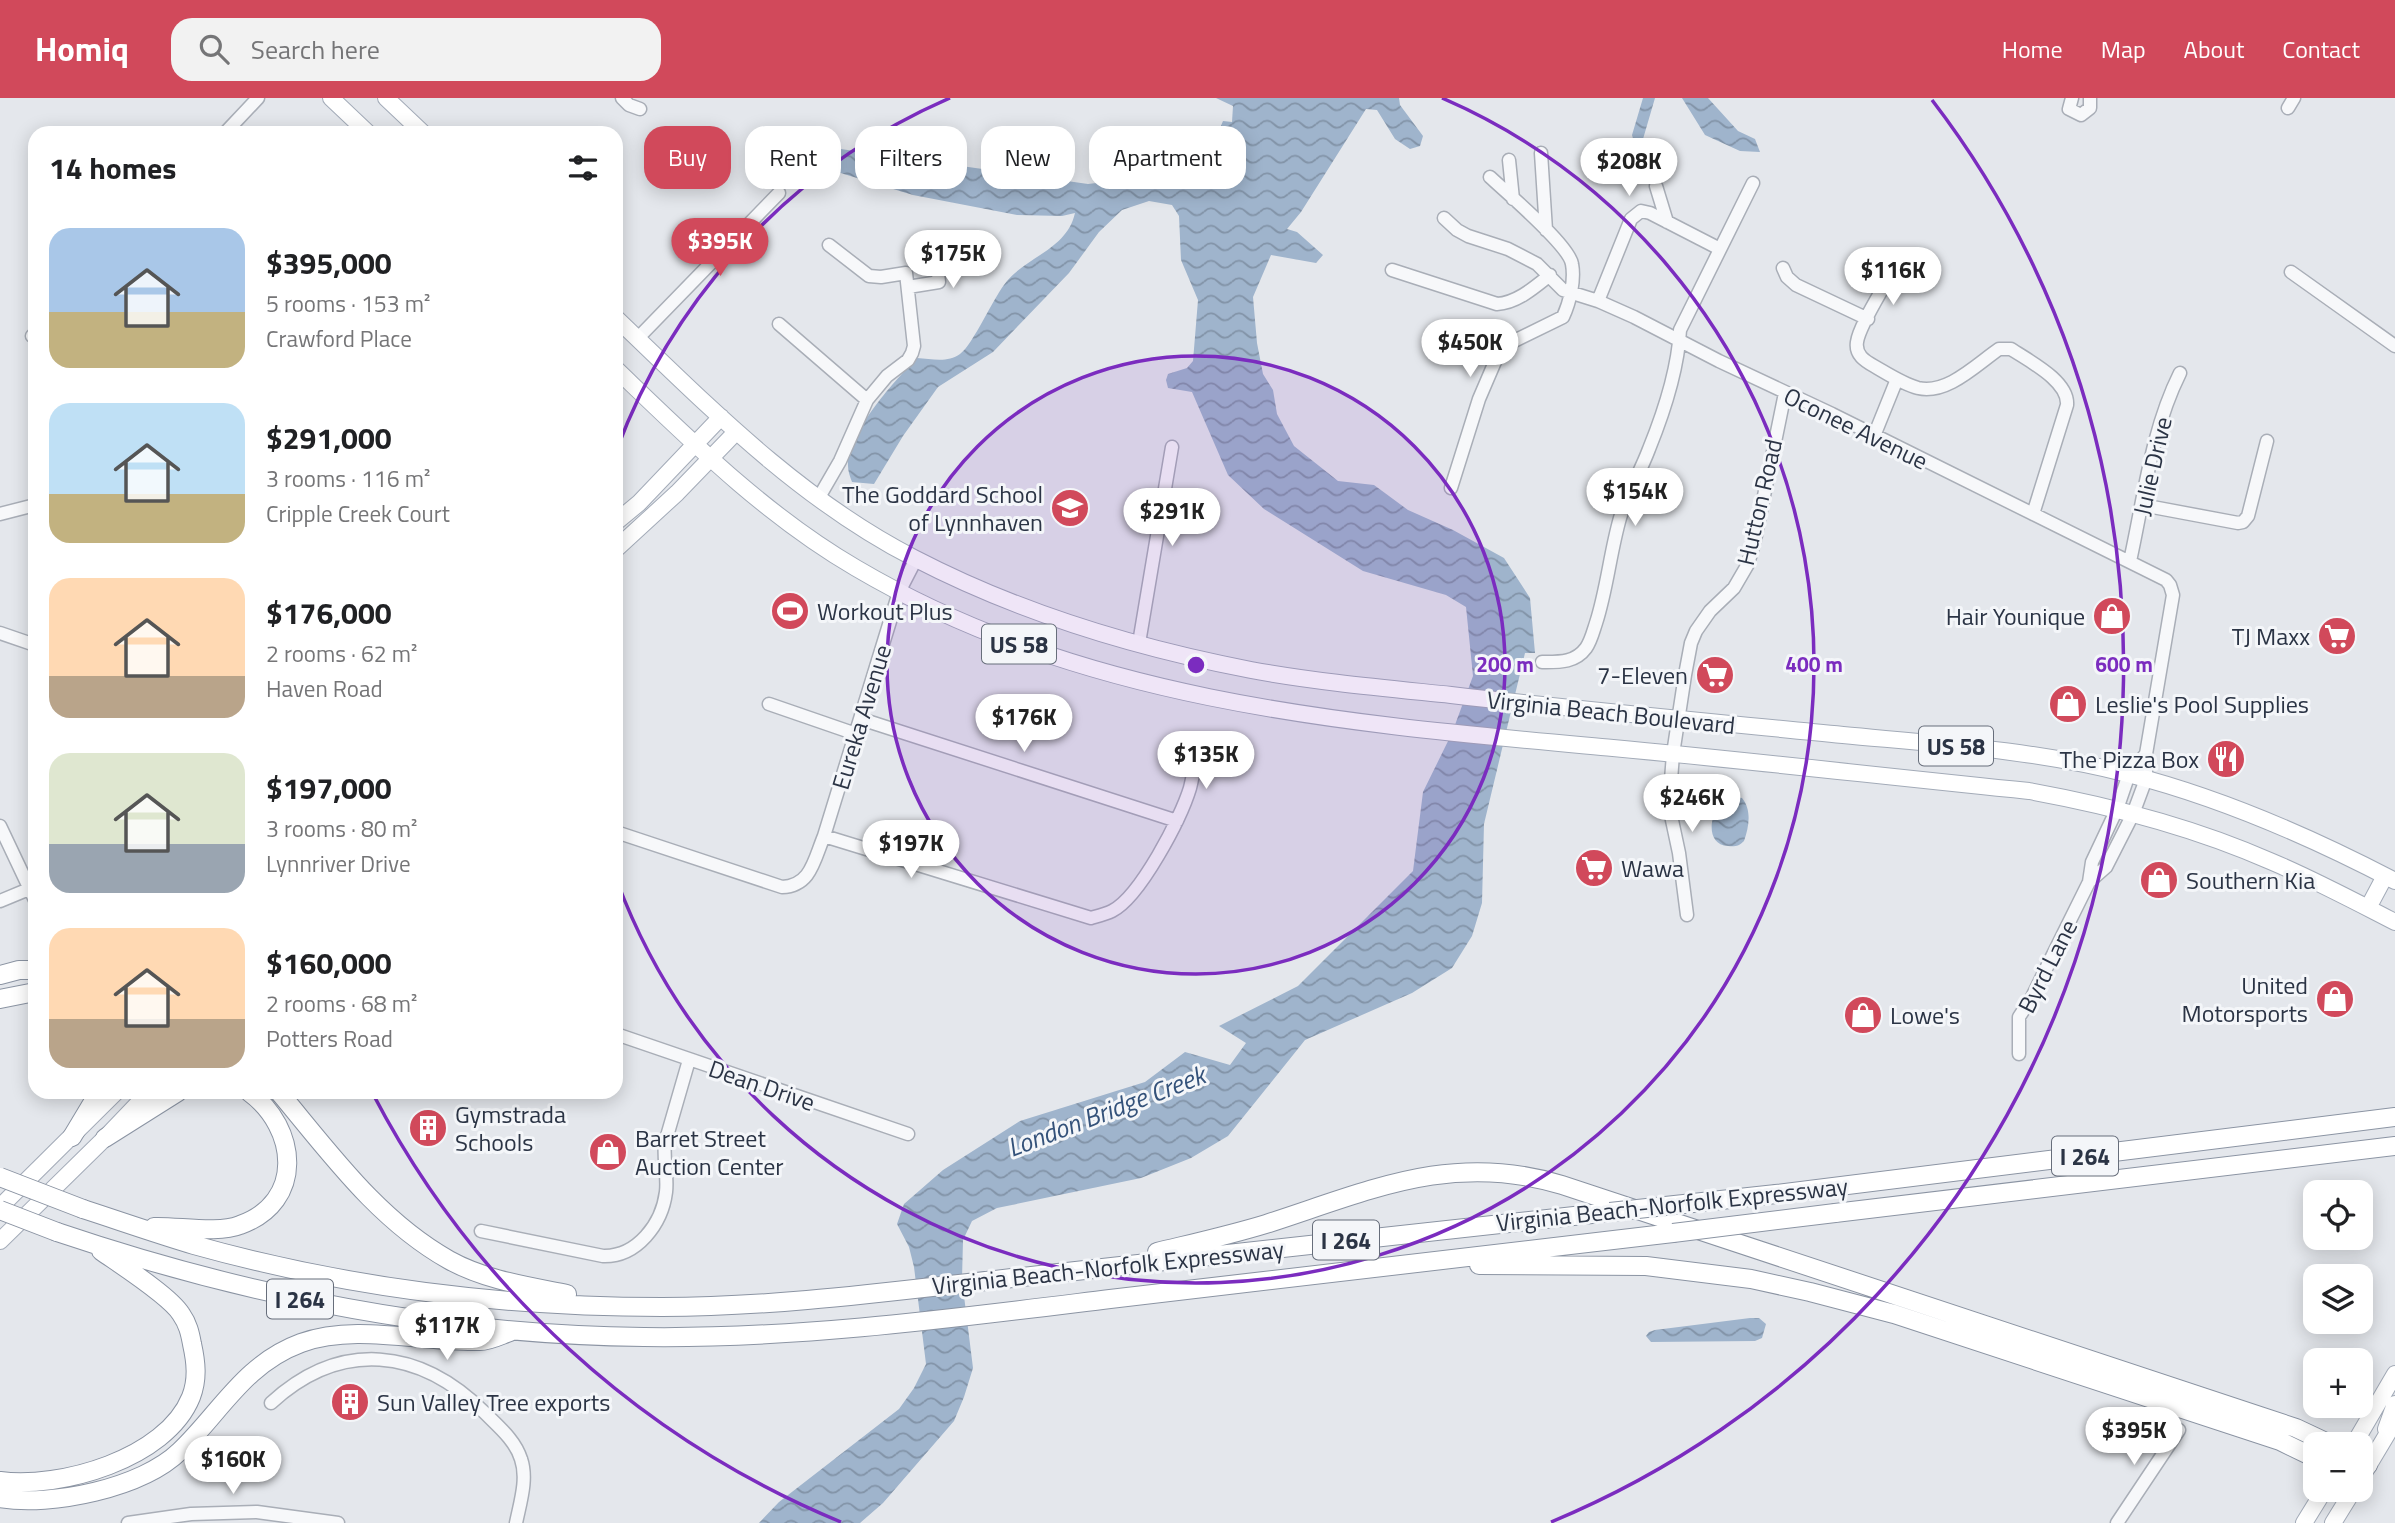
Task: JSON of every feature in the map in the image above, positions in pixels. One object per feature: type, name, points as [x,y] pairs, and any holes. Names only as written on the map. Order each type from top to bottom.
[{"type":"highway","points":[[0,975],[28,970]]},
{"type":"highway","points":[[0,999],[28,993]]},
{"type":"highway","points":[[72,1137],[95,1099]]},
{"type":"highway","points":[[105,1138],[167,1099]]},
{"type":"highway","points":[[137,1227],[237,1227],[261,1213],[281,1195],[288,1161],[282,1133],[268,1109],[257,1099]]},
{"type":"highway","points":[[285,1099],[354,1182],[391,1220],[450,1261],[503,1282],[629,1307]]},
{"type":"highway","name":"Virginia Beach-Norfolk Expressway","points":[[0,1177],[137,1227],[260,1261],[386,1285],[473,1296],[629,1307],[778,1302],[903,1290],[1776,1194],[2395,1117]]},
{"type":"highway","name":"Virginia Beach-Norfolk Expressway","points":[[0,1208],[57,1232],[197,1276],[318,1304],[514,1331],[682,1337],[751,1335],[908,1323],[2395,1146]]},
{"type":"highway","points":[[1082,1270],[1227,1236],[1425,1175],[1461,1171],[1518,1174],[1562,1185],[2304,1432]]},
{"type":"highway","points":[[0,1481],[43,1482],[76,1476],[113,1464],[147,1445],[164,1431],[178,1417],[191,1397],[195,1382],[195,1355],[190,1329],[180,1311],[90,1243]]},
{"type":"highway","points":[[1419,1263],[1646,1266],[1751,1279],[1859,1303],[1920,1322],[2280,1441],[2303,1452]]},
{"type":"highway","points":[[0,1498],[62,1498],[113,1486],[165,1464],[181,1450],[232,1391],[265,1363],[299,1343],[318,1338],[358,1335],[483,1342],[514,1331]]},
{"type":"main road","points":[[331,98],[361,126]]},
{"type":"main road","points":[[386,98],[416,126]]},
{"type":"main road","name":"Virginia Beach Boulevard","points":[[623,325],[737,432],[818,499],[877,538],[916,559],[1023,606],[1139,643],[1251,670],[1335,682],[2042,756],[2129,774],[2197,793],[2258,816],[2390,878]]},
{"type":"main road","name":"Virginia Beach Boulevard","points":[[623,376],[751,495],[807,537],[899,592],[1032,649],[1144,683],[1212,699],[1311,716],[2029,791],[2117,809],[2186,829],[2262,857],[2395,922]]},
{"type":"main road","points":[[623,516],[639,503],[720,417]]},
{"type":"main road","points":[[623,543],[737,432]]},
{"type":"main road","points":[[2368,908],[2390,878]]},
{"type":"main road","points":[[0,1208],[110,1099]]},
{"type":"main road","points":[[0,1241],[142,1099]]},
{"type":"main road","points":[[2361,1432],[2395,1374]]},
{"type":"main road","points":[[2382,1442],[2395,1404]]},
{"type":"main road","points":[[2373,1454],[2395,1421]]},
{"type":"main road","points":[[2304,1523],[2317,1502]]},
{"type":"main road","points":[[2333,1523],[2346,1502]]},
{"type":"street","points":[[232,126],[258,98]]},
{"type":"street","points":[[622,98],[639,109]]},
{"type":"street","points":[[2072,98],[2069,109],[2081,115],[2090,108],[2090,98]]},
{"type":"street","points":[[1541,153],[1546,230]]},
{"type":"street","points":[[1509,160],[1513,199]]},
{"type":"street","points":[[1451,488],[1479,399],[1500,350],[1563,317],[1571,294],[1573,264],[1564,247],[1490,177]]},
{"type":"street","points":[[1542,662],[1571,660],[1585,650],[1590,641],[1605,591],[1627,496],[1649,449],[1680,349],[1680,330],[1754,183]]},
{"type":"street","points":[[1656,186],[1667,222]]},
{"type":"street","points":[[638,339],[779,193]]},
{"type":"street","points":[[1598,301],[1634,214],[1641,211],[1720,249]]},
{"type":"street","points":[[1444,218],[1468,236],[1524,256],[1571,294]]},
{"type":"street","points":[[818,499],[840,461],[867,400],[887,376],[908,360],[914,346],[906,272],[881,277],[869,276],[829,245]]},
{"type":"street","points":[[908,287],[939,282],[934,248]]},
{"type":"street","points":[[1783,268],[1787,277],[1796,285],[1868,318]]},
{"type":"street","points":[[1392,270],[1496,304],[1504,304],[1519,297],[1550,275]]},
{"type":"street","points":[[1901,272],[1888,279],[1857,340],[1857,352],[1864,360],[1917,388],[1938,388],[1999,349],[2011,349],[2062,386],[2066,392],[2067,405],[2033,514]]},
{"type":"street","points":[[2291,272],[2395,346]]},
{"type":"street","name":"Oconee Avenue","points":[[1571,294],[1598,301],[1679,340],[2130,561],[2163,578],[2170,585]]},
{"type":"street","points":[[779,324],[867,400]]},
{"type":"street","name":"Julie Drive","points":[[2130,561],[2151,455],[2168,399],[2180,373]]},
{"type":"street","points":[[1874,436],[1897,379]]},
{"type":"street","name":"Hutton Road","points":[[1687,915],[1670,806],[1673,754],[1691,643],[1710,611],[1734,588],[1748,564],[1785,393]]},
{"type":"street","points":[[2142,505],[2243,522],[2248,516],[2267,440]]},
{"type":"street","points":[[1139,643],[1172,447]]},
{"type":"street","points":[[0,513],[28,507]]},
{"type":"street","name":"Eureka Avenue","points":[[623,834],[782,887],[795,886],[807,877],[824,836],[899,592],[916,559]]},
{"type":"street","name":"Byrd Lane","points":[[2089,881],[2106,867],[2133,814],[2146,779],[2146,754],[2173,596],[2170,585]]},
{"type":"street","points":[[0,633],[28,643]]},
{"type":"street","points":[[769,704],[856,734]]},
{"type":"street","points":[[861,719],[1177,821]]},
{"type":"street","points":[[824,836],[1091,918],[1112,911],[1125,902],[1137,887],[1177,821],[1190,788],[1198,751]]},
{"type":"street","name":"Byrd Lane","points":[[2019,1054],[2019,1017],[2032,997],[2089,881],[2092,862],[2117,809],[2129,774],[2146,754]]},
{"type":"street","points":[[0,826],[28,886]]},
{"type":"street","points":[[0,901],[28,896]]},
{"type":"street","name":"Dean Drive","points":[[623,1036],[908,1134]]},
{"type":"street","points":[[481,1231],[603,1256],[615,1256],[632,1250],[654,1226],[663,1204],[667,1178],[663,1155],[665,1143],[689,1060]]},
{"type":"street","points":[[271,1403],[304,1378],[342,1363],[382,1360],[404,1363],[434,1373],[478,1406],[510,1438],[522,1460],[523,1486],[516,1523]]},
{"type":"street","points":[[2118,1523],[2179,1430]]},
{"type":"street","points":[[128,1523],[191,1514],[257,1512],[338,1523]]},
{"type":"water","name":"London Bridge Creek","points":[[1216,98],[1399,98],[1400,105],[1423,136],[1420,146],[1410,149],[1395,139],[1377,110],[1366,109],[1301,212],[1287,229],[1297,232],[1323,255],[1316,263],[1271,255],[1253,297],[1263,374],[1273,390],[1277,414],[1294,446],[1338,481],[1374,485],[1408,510],[1453,530],[1504,558],[1530,598],[1535,653],[1525,653],[1484,824],[1482,903],[1472,936],[1452,968],[1412,993],[1305,1040],[1228,1136],[1191,1158],[1141,1178],[997,1208],[972,1221],[963,1240],[962,1280],[973,1368],[954,1421],[883,1503],[860,1523],[759,1523],[779,1502],[899,1409],[926,1364],[914,1267],[909,1247],[897,1224],[904,1204],[943,1170],[1020,1121],[1145,1082],[1185,1052],[1230,1065],[1246,1043],[1219,1026],[1298,986],[1413,871],[1423,792],[1452,733],[1473,676],[1466,607],[1446,595],[1363,571],[1264,509],[1228,475],[1192,392],[1168,388],[1166,380],[1168,374],[1187,368],[1193,361],[1198,300],[1181,260],[1179,216],[1172,205],[1149,201],[1122,210],[1099,232],[1069,273],[993,352],[938,387],[903,436],[874,484],[852,482],[848,468],[850,453],[863,423],[897,379],[917,358],[945,359],[960,354],[971,341],[1007,281],[1056,244],[1071,225],[1075,213],[1062,216],[1017,215],[893,189],[967,189],[967,167],[981,169],[981,189],[1075,189],[1075,182],[1089,184],[1089,189],[1246,189],[1246,126],[1221,126],[1223,121],[1232,122],[1233,106]]},
{"type":"water","points":[[1643,98],[1655,98],[1643,139],[1634,142],[1632,135]]},
{"type":"water","points":[[1682,98],[1708,98],[1738,131],[1755,139],[1760,152],[1740,151],[1705,135]]},
{"type":"water","points":[[841,149],[855,151],[855,177],[841,173]]},
{"type":"water","points":[[1730,795],[1742,798],[1748,813],[1744,841],[1733,846],[1719,843],[1712,831],[1712,822],[1719,805]]},
{"type":"water","points":[[1759,1318],[1766,1324],[1762,1338],[1755,1341],[1651,1342],[1646,1336],[1655,1330]]},
{"type":"place","name":"The Goddard School of Lynnhaven","points":[[1070,508]]},
{"type":"place","name":"Workout Plus","points":[[790,611]]},
{"type":"place","name":"Hair Younique","points":[[2112,616]]},
{"type":"place","name":"TJ Maxx","points":[[2337,636]]},
{"type":"place","name":"7-Eleven","points":[[1715,675]]},
{"type":"place","name":"Leslie's Pool Supplies","points":[[2068,704]]},
{"type":"place","name":"The Pizza Box","points":[[2226,759]]},
{"type":"place","name":"Wawa","points":[[1594,868]]},
{"type":"place","name":"Southern Kia","points":[[2159,880]]},
{"type":"place","name":"United Motorsports","points":[[2335,999]]},
{"type":"place","name":"Lowe's","points":[[1863,1015]]},
{"type":"place","name":"Gymstrada Schools","points":[[428,1128]]},
{"type":"place","name":"Barret Street Auction Center","points":[[608,1152]]},
{"type":"place","name":"Sun Valley Tree exports","points":[[350,1402]]}]
